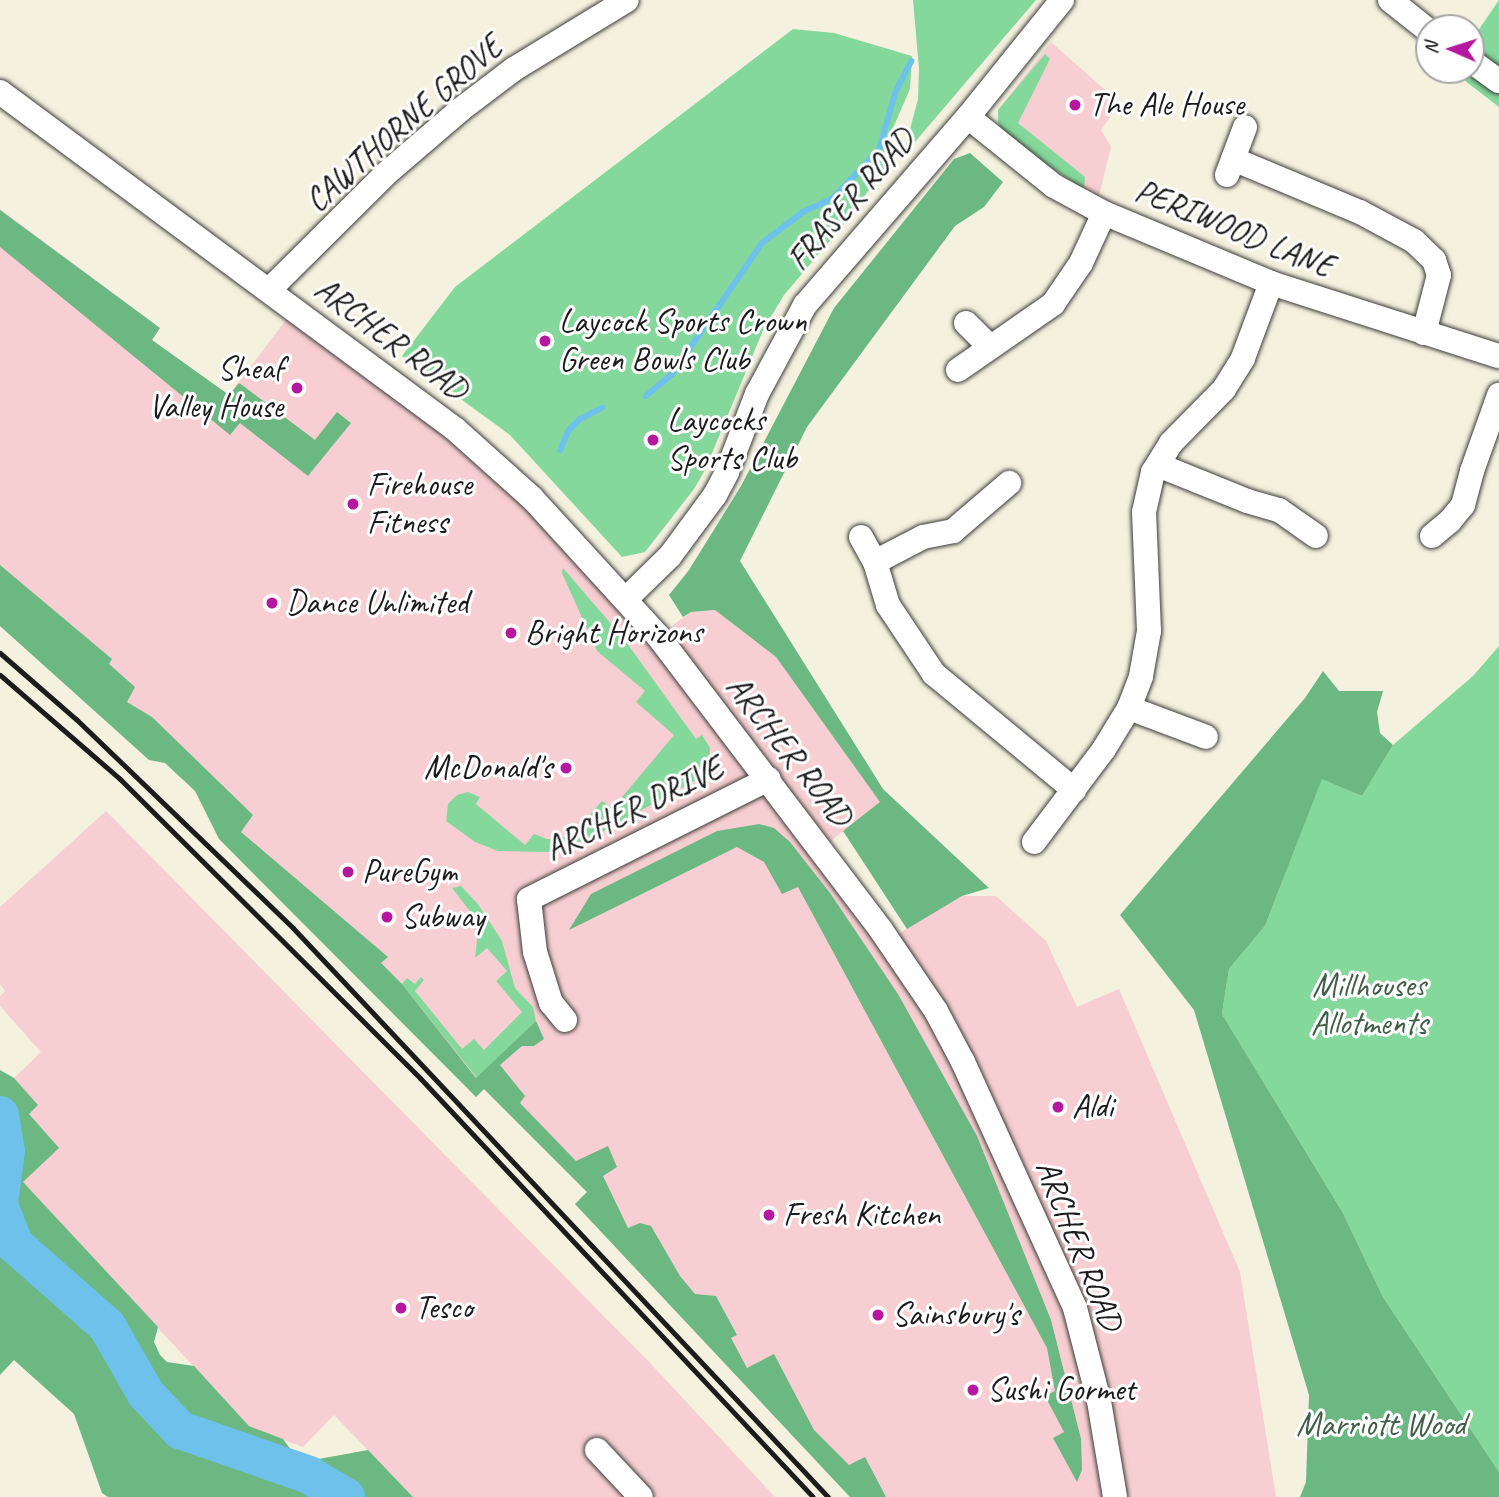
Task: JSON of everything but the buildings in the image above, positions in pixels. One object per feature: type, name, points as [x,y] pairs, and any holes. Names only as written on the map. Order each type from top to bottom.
[{"type":"street","name":"CAWTHORNE GROVE","points":[[270,289],[388,172],[460,110],[514,69],[627,0]]},
{"type":"street","name":"FRASER ROAD","points":[[626,599],[670,556],[715,495],[727,472],[757,394],[797,315],[832,270],[968,117],[1062,0]]},
{"type":"street","points":[[1390,0],[1415,20]]},
{"type":"street","name":"ARCHER ROAD","points":[[0,92],[270,289],[464,436],[532,498],[626,599],[769,779],[881,930],[936,1011],[963,1062],[1075,1308],[1100,1401],[1116,1492]]},
{"type":"street","name":"PERIWOOD LANE","points":[[968,117],[1054,186],[1104,213],[1271,283],[1499,356]]},
{"type":"street","points":[[1245,127],[1230,167],[1360,212],[1414,241],[1434,260],[1439,275],[1424,333]]},
{"type":"street","points":[[958,370],[1053,304],[1081,263],[1104,213]]},
{"type":"street","points":[[1034,842],[1104,749],[1129,708],[1141,676],[1149,631],[1144,512],[1158,465],[1193,417],[1224,388],[1243,358],[1271,283]]},
{"type":"street","points":[[966,323],[989,346]]},
{"type":"street","points":[[1432,536],[1450,522],[1464,505],[1472,471],[1499,395]]},
{"type":"street","points":[[1158,465],[1247,501],[1279,510],[1316,536]]},
{"type":"street","points":[[875,562],[923,537],[953,531],[1009,482]]},
{"type":"street","points":[[862,537],[875,562],[888,605],[905,635],[934,674],[1074,790]]},
{"type":"street","points":[[1129,708],[1206,737]]},
{"type":"street","name":"ARCHER DRIVE","points":[[565,1020],[551,1003],[535,952],[529,899],[769,779]]},
{"type":"street","points":[[597,1450],[641,1497]]},
{"type":"shaded area","points":[[1051,42],[1120,103],[1101,130],[1111,147],[1099,196],[1042,164],[998,122],[998,110]]},
{"type":"shaded area","points":[[0,209],[160,328],[152,340],[229,395],[295,308],[455,429],[658,636],[691,612],[715,610],[776,657],[881,803],[821,848],[888,940],[962,896],[996,896],[1046,941],[1077,1007],[1119,989],[1240,1272],[1276,1497],[850,1497],[575,1204],[587,1192],[484,1089],[476,1097],[303,897],[118,704],[0,626]]},
{"type":"shaded area","points":[[106,811],[651,1364],[775,1497],[413,1497],[334,1415],[303,1447],[251,1428],[22,1182],[28,1114],[37,1105],[14,1078],[41,1052],[0,1006],[0,996],[5,991],[0,984],[0,907]]},
{"type":"green space","points":[[913,0],[1036,0],[903,156],[918,99],[919,69]]},
{"type":"green space","points":[[1499,0],[1499,107],[1469,84],[1485,84],[1485,20]]},
{"type":"green space","name":"Laycocks Sports Club","points":[[793,29],[834,33],[912,56],[910,89],[890,135],[884,169],[845,223],[784,295],[764,328],[705,470],[694,489],[645,552],[622,557],[510,435],[402,356],[455,287]]},
{"type":"green space","points":[[1045,54],[1050,59],[1018,123],[1085,177],[1084,189],[1005,137],[998,122],[998,110]]},
{"type":"green space","points":[[970,153],[1003,182],[984,207],[955,226],[807,427],[740,561],[883,789],[989,888],[962,896],[907,929],[843,831],[880,802],[776,657],[715,610],[691,612],[683,617],[669,595],[689,570],[741,486],[834,308],[954,159]]},
{"type":"green space","points":[[0,210],[160,328],[152,340],[229,395],[239,383],[315,440],[337,412],[351,423],[308,476],[240,423],[230,435],[0,247]]},
{"type":"green space","points":[[0,565],[112,659],[109,664],[135,687],[127,702],[152,717],[253,815],[241,832],[388,957],[381,963],[402,984],[476,1078],[536,1021],[544,1039],[534,1046],[522,1046],[500,1065],[525,1096],[520,1103],[576,1161],[608,1146],[617,1167],[603,1176],[628,1228],[640,1223],[651,1226],[680,1276],[695,1294],[716,1296],[737,1335],[731,1338],[747,1368],[774,1354],[814,1430],[849,1465],[865,1457],[886,1497],[850,1497],[575,1204],[587,1192],[484,1089],[476,1097],[219,839],[195,791],[165,763],[149,760],[0,626]]},
{"type":"green space","points":[[563,568],[624,639],[696,739],[702,735],[710,748],[709,762],[696,780],[593,837],[550,852],[498,851],[475,842],[446,821],[448,804],[457,795],[468,792],[480,797],[476,804],[525,845],[534,834],[547,839],[559,839],[575,832],[602,801],[613,808],[674,735],[636,702],[645,691],[597,651],[562,573]]},
{"type":"green space","name":"Millhouses Allotments","points":[[1499,646],[1499,1472],[1383,1297],[1343,1213],[1222,1014],[1229,969],[1265,926],[1322,778],[1362,796],[1393,745],[1473,676]]},
{"type":"green space","name":"Marriott Wood","points":[[1323,671],[1339,691],[1383,691],[1377,712],[1380,733],[1393,745],[1362,796],[1322,779],[1265,926],[1229,969],[1222,1014],[1343,1213],[1383,1297],[1499,1472],[1499,1497],[1300,1497],[1306,1482],[1309,1395],[1194,1010],[1120,915],[1305,698]]},
{"type":"green space","points":[[759,824],[774,828],[790,842],[830,893],[898,994],[977,1136],[1051,1320],[1081,1439],[1082,1470],[1077,1482],[1053,1438],[1064,1432],[1045,1396],[1055,1391],[1047,1348],[798,887],[782,894],[764,862],[737,847],[569,930],[591,894],[717,831]]},
{"type":"green space","points":[[461,886],[478,904],[502,941],[515,988],[533,1007],[536,1021],[477,1078],[402,984],[407,978],[415,984],[421,977],[424,980],[415,991],[462,1049],[474,1039],[484,1050],[522,1012],[496,981],[507,971],[487,948],[475,958],[479,923],[452,888]]},
{"type":"green space","points":[[0,1070],[14,1078],[38,1105],[29,1114],[59,1148],[23,1182],[158,1327],[154,1342],[160,1355],[167,1362],[194,1366],[249,1426],[283,1439],[297,1458],[313,1460],[368,1450],[413,1497],[108,1497],[102,1493],[74,1414],[14,1360],[0,1375]]},
{"type":"waterway","points":[[646,396],[672,374],[762,243],[803,212],[833,198],[879,150],[895,93],[911,61]]},
{"type":"waterway","points":[[560,450],[569,430],[580,419],[602,408]]},
{"type":"waterway","points":[[0,1115],[6,1151],[0,1196]]},
{"type":"waterway","points":[[0,1207],[14,1244],[107,1326],[146,1394],[180,1430],[309,1475],[346,1497]]},
{"type":"railway","points":[[0,653],[76,719],[293,928],[828,1497]]},
{"type":"railway","points":[[0,675],[120,779],[420,1078],[813,1497]]},
{"type":"place","name":"The Ale House","points":[[1075,105]]},
{"type":"place","name":"Laycock Sports Crown Green Bowls Club","points":[[545,341]]},
{"type":"place","name":"Sheaf Valley House","points":[[297,388]]},
{"type":"place","name":"Laycocks Sports Club","points":[[653,440]]},
{"type":"place","name":"Firehouse Fitness","points":[[353,504]]},
{"type":"place","name":"Dance Unlimited","points":[[272,603]]},
{"type":"place","name":"Bright Horizons","points":[[511,633]]},
{"type":"place","name":"McDonald's","points":[[566,768]]},
{"type":"place","name":"PureGym","points":[[348,872]]},
{"type":"place","name":"Subway","points":[[387,917]]},
{"type":"place","name":"Aldi","points":[[1058,1107]]},
{"type":"place","name":"Fresh Kitchen","points":[[769,1215]]},
{"type":"place","name":"Tesco","points":[[401,1308]]},
{"type":"place","name":"Sainsbury's","points":[[878,1315]]},
{"type":"place","name":"Sushi Gormet","points":[[973,1390]]}]
